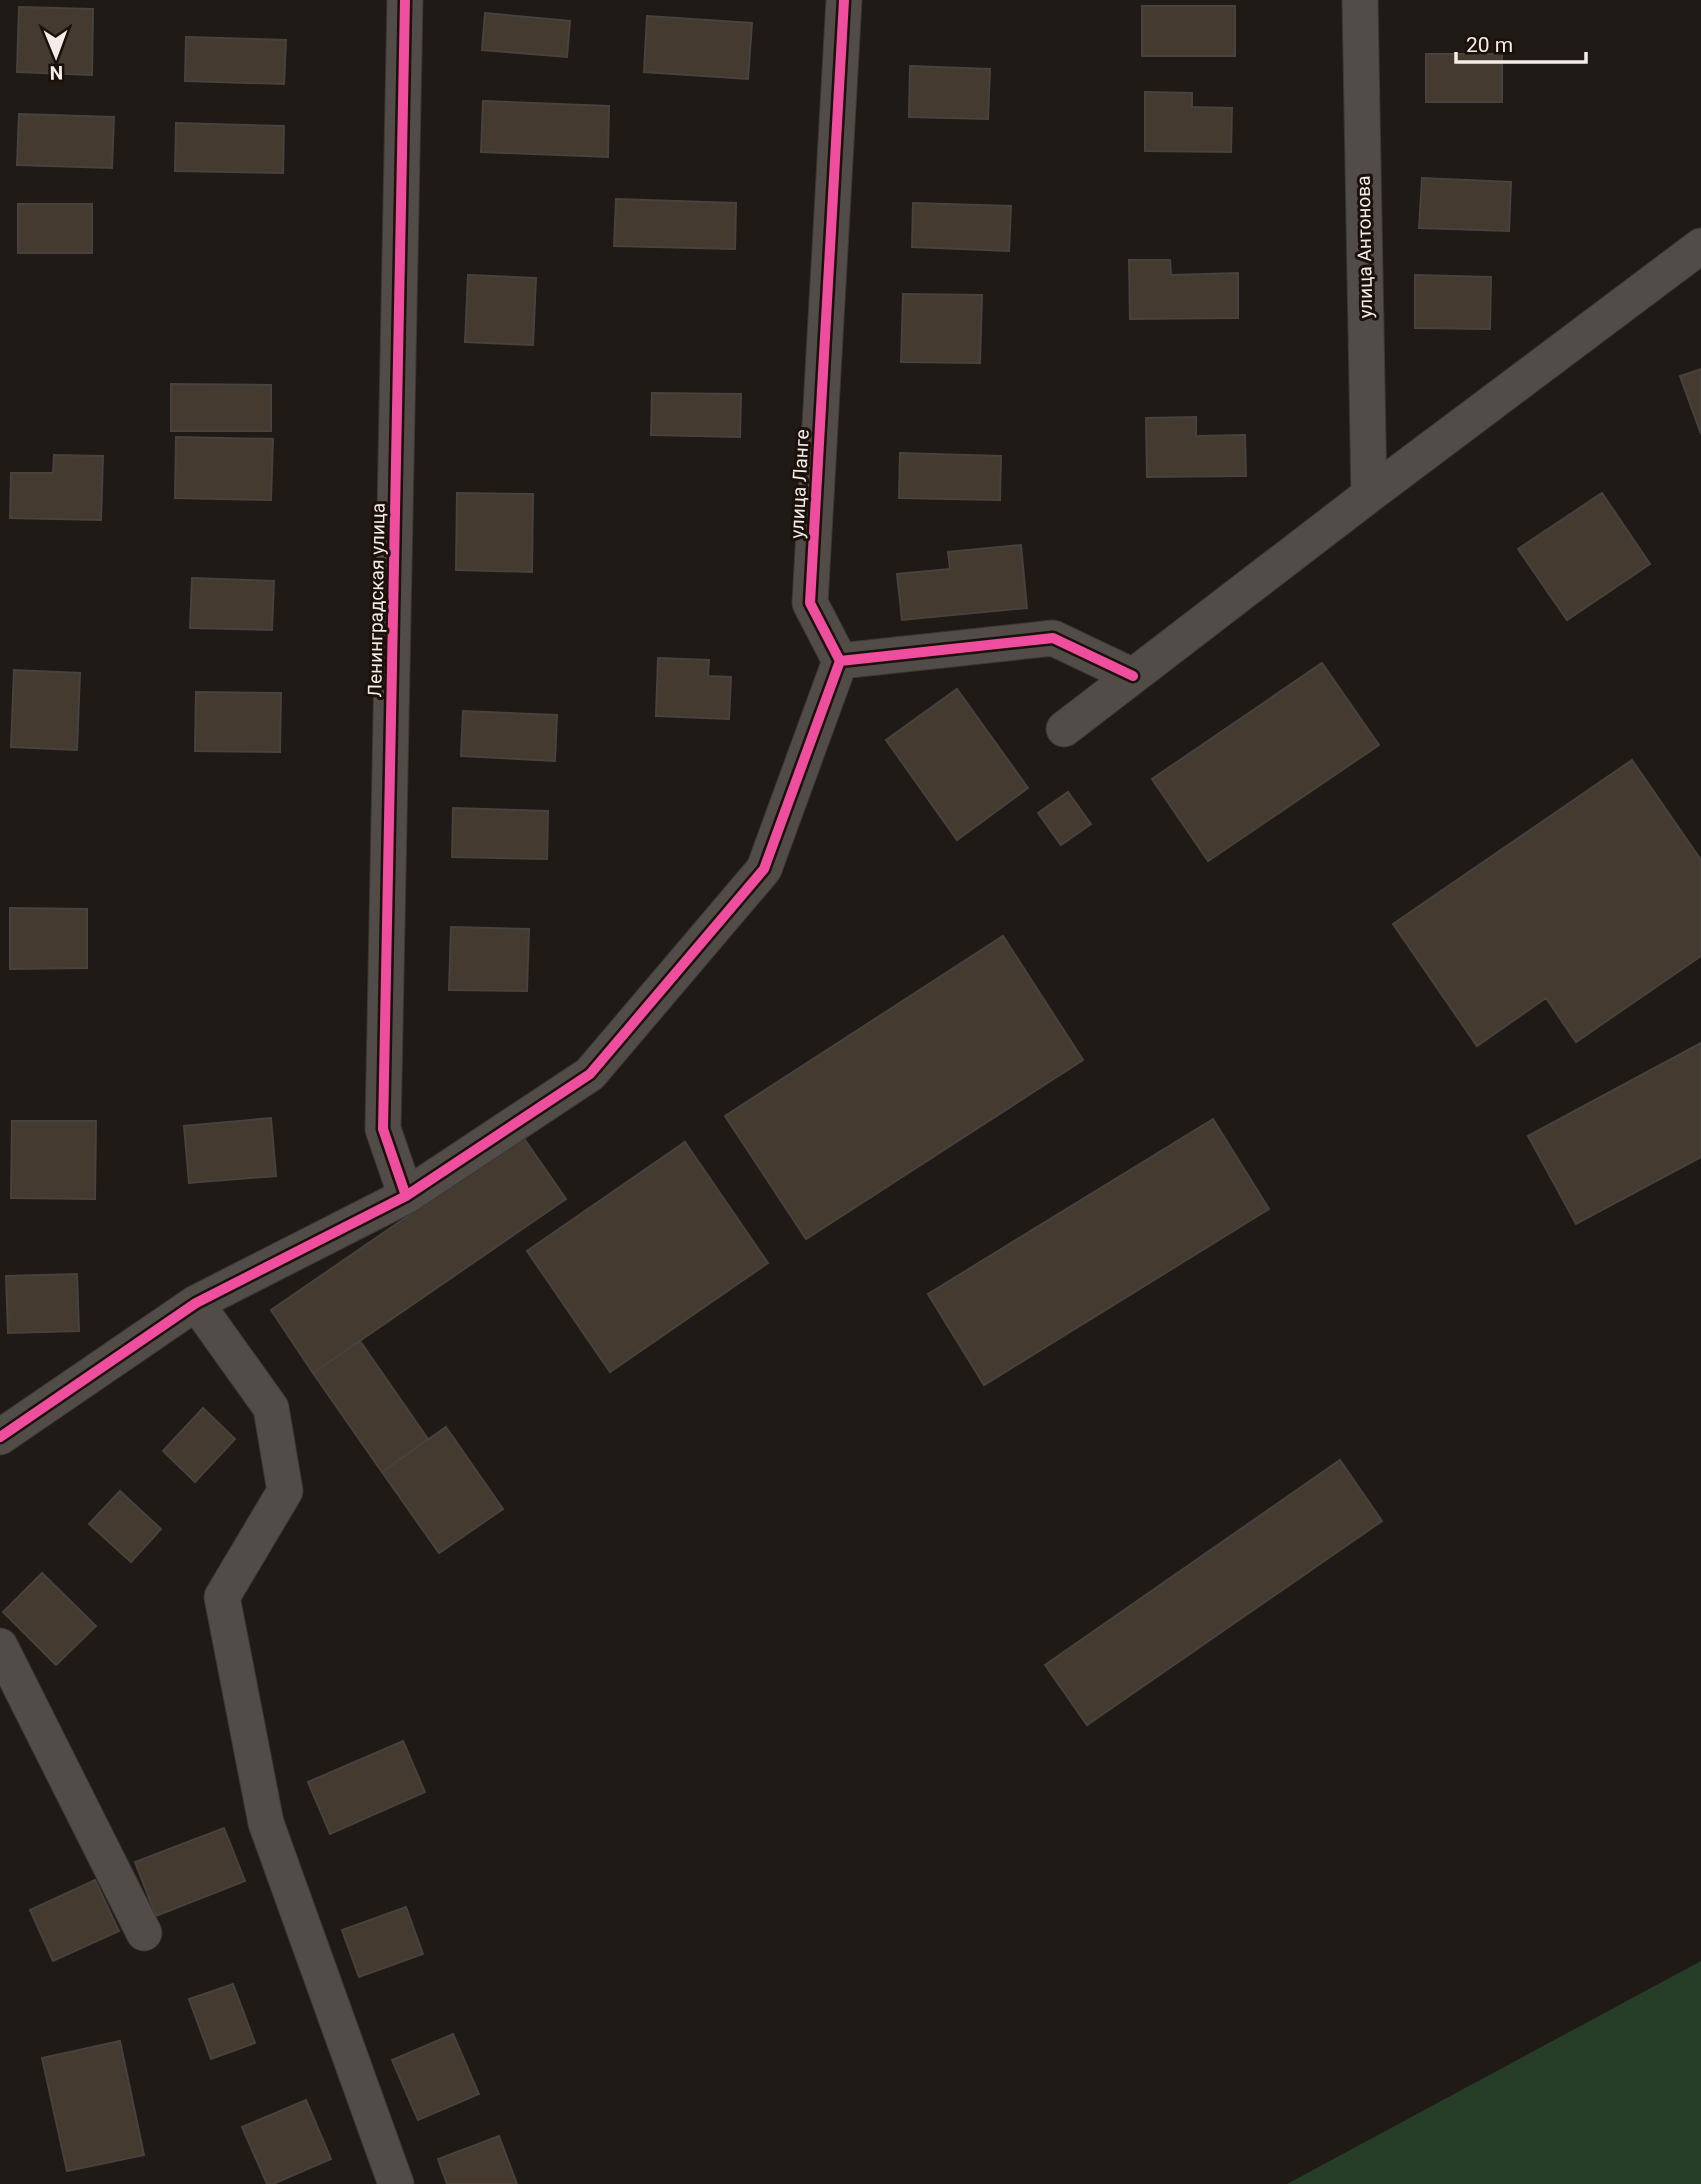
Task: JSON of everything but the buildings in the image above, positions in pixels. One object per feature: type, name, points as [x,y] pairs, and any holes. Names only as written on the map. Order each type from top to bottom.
[{"type":"street","name":"Ленинградская улица","points":[[405,0],[383,1129],[406,1196]]},
{"type":"street","name":"улица Ланге","points":[[840,661],[810,603],[844,0]]},
{"type":"street","name":"улица Антонова","points":[[1360,0],[1369,495]]},
{"type":"street","points":[[1064,729],[1369,495],[1701,246]]},
{"type":"street","points":[[0,1437],[196,1303],[406,1196],[590,1074],[764,869],[840,661],[1053,638],[1133,676]]},
{"type":"street","points":[[196,1303],[271,1408],[285,1491],[222,1597],[266,1823],[396,2184]]},
{"type":"street","points":[[0,1646],[144,1933]]},
{"type":"green space","points":[[1701,1961],[1701,2184],[1287,2184]]},
{"type":"cycle path","points":[[405,0],[383,1129],[406,1196]]},
{"type":"cycle path","points":[[844,0],[810,603],[840,661],[1053,638],[1133,676]]},
{"type":"cycle path","points":[[0,1437],[196,1303],[406,1196],[590,1074],[764,869],[840,661]]}]
